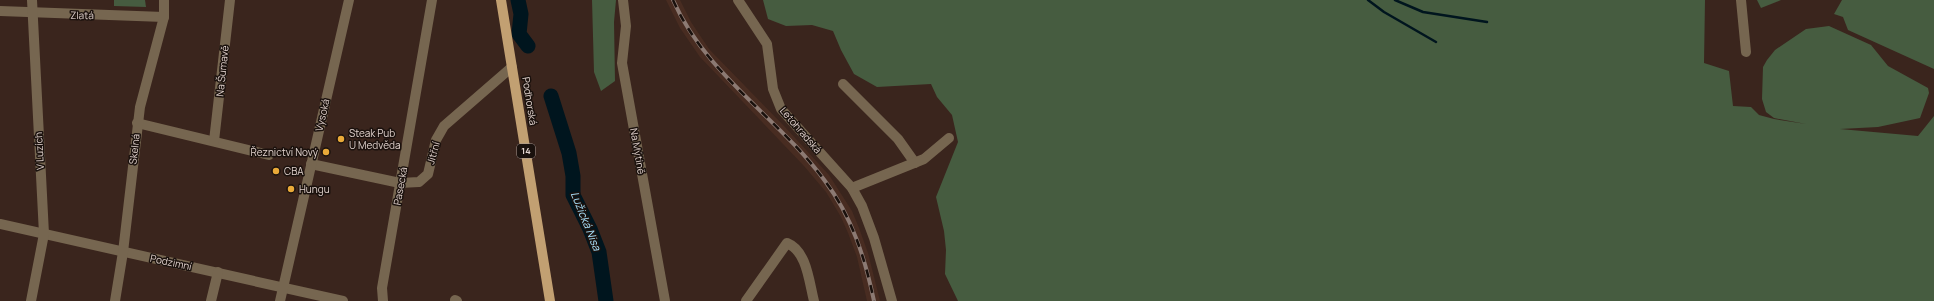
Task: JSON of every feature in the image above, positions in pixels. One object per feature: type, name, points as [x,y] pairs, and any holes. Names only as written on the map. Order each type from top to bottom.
[{"type":"main road","name":"Podhorská","points":[[501,0],[550,301]]},
{"type":"street","name":"V Luzích","points":[[31,301],[44,234],[32,0]]},
{"type":"street","name":"Skelná","points":[[115,301],[124,252],[137,123],[164,17],[164,0]]},
{"type":"street","name":"Na Šumavě","points":[[214,141],[230,0]]},
{"type":"street","name":"Vysoká","points":[[280,301],[349,0]]},
{"type":"street","name":"Pasecká","points":[[383,301],[382,288],[432,0]]},
{"type":"street","name":"Na Mýtině","points":[[623,0],[626,26],[622,63],[665,301]]},
{"type":"street","name":"Letohradská","points":[[738,0],[767,44],[772,89],[781,109],[852,188],[862,206],[874,238],[892,301]]},
{"type":"street","points":[[1741,0],[1746,52]]},
{"type":"street","name":"Zlatá","points":[[0,12],[164,17]]},
{"type":"street","name":"Jitřní","points":[[311,164],[400,183],[419,182],[428,174],[436,140],[444,126],[512,67]]},
{"type":"street","points":[[843,84],[898,139],[915,163]]},
{"type":"street","points":[[137,123],[269,155]]},
{"type":"street","points":[[852,188],[924,159],[949,138]]},
{"type":"street","name":"Podzimní","points":[[0,224],[343,301]]},
{"type":"street","points":[[746,301],[754,287],[787,242],[795,246],[802,258],[814,301]]},
{"type":"street","points":[[211,301],[218,272]]},
{"type":"shaded area","points":[[666,0],[680,0],[691,22],[709,49],[785,127],[829,175],[852,211],[859,228],[868,253],[880,301],[867,301],[857,257],[848,233],[841,217],[826,192],[804,166],[700,57],[680,28]]},
{"type":"green space","points":[[114,0],[145,0],[146,7],[114,6]]},
{"type":"green space","points":[[592,0],[616,0],[614,22],[615,81],[601,91],[594,72]]},
{"type":"green space","points":[[763,0],[1705,0],[1704,63],[1729,71],[1733,106],[1751,107],[1759,115],[1774,119],[1806,124],[1774,118],[1766,112],[1762,99],[1763,67],[1775,50],[1806,29],[1829,26],[1871,45],[1888,66],[1928,88],[1929,93],[1920,118],[1878,127],[1840,129],[1918,136],[1934,116],[1934,301],[958,301],[945,274],[946,250],[944,231],[936,197],[958,142],[952,115],[937,97],[931,84],[877,87],[854,74],[833,31],[812,25],[786,26],[768,19]]},
{"type":"green space","points":[[1757,0],[1781,0],[1761,8]]},
{"type":"green space","points":[[1842,0],[1934,0],[1934,69],[1848,30],[1843,17],[1834,14]]},
{"type":"waterway","name":"Lužická Nisa","points":[[518,0],[521,14],[519,34],[528,46]]},
{"type":"waterway","points":[[1368,0],[1384,12],[1436,42]]},
{"type":"waterway","points":[[1395,0],[1423,12],[1487,22]]},
{"type":"waterway","name":"Lužická Nisa","points":[[551,96],[569,153],[573,176],[573,195],[590,229],[599,252],[606,301]]},
{"type":"railway","points":[[673,0],[687,27],[704,51],[744,95],[786,136],[825,181],[850,223],[862,254],[874,301]]},
{"type":"place","name":"Steak Pub U Medvěda","points":[[341,139]]},
{"type":"place","name":"Řeznictví Nový","points":[[326,152]]},
{"type":"place","name":"CBA","points":[[276,171]]},
{"type":"place","name":"Hungu","points":[[291,189]]}]
